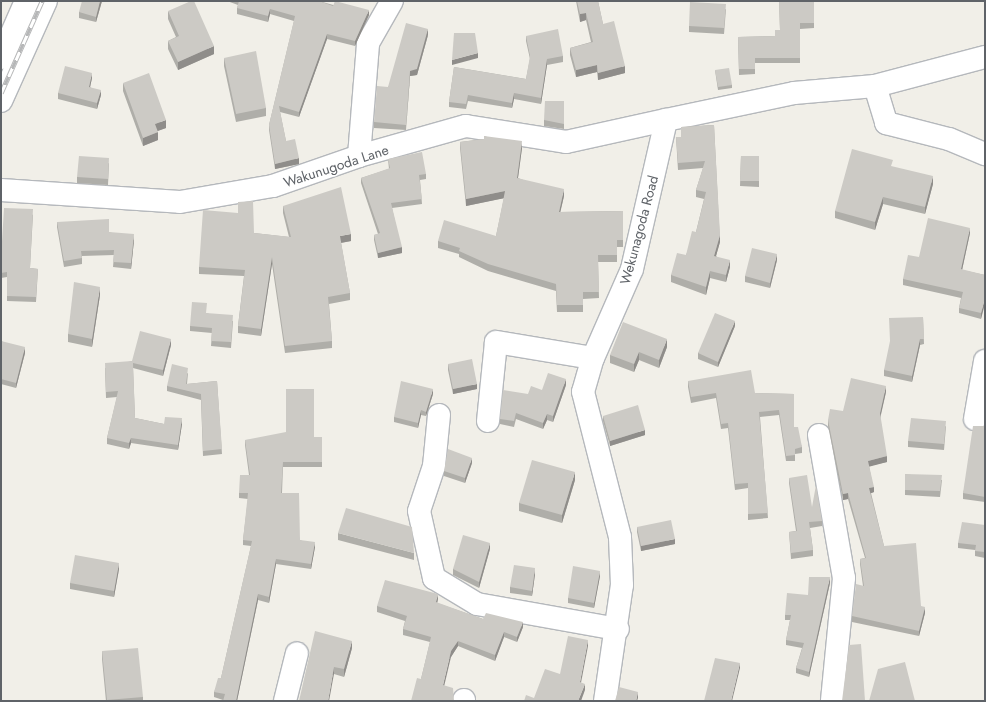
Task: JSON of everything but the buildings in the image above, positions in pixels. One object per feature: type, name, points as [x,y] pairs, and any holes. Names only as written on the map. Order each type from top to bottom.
[{"type":"street","points":[[1,58],[26,1]]},
{"type":"street","points":[[1,101],[46,1]]},
{"type":"street","points":[[359,156],[368,43],[392,1]]},
{"type":"street","points":[[666,120],[794,93],[875,86],[985,57]]},
{"type":"street","points":[[875,86],[886,122],[950,138],[985,154]]},
{"type":"street","name":"Wakunugoda Lane","points":[[1,190],[180,202],[273,186],[359,156],[466,126],[566,142],[666,120]]},
{"type":"street","name":"Wekunagoda Road","points":[[605,701],[618,629],[622,585],[620,537],[583,392],[593,358],[632,268],[666,120]]},
{"type":"street","points":[[488,421],[496,342],[593,358]]},
{"type":"street","points":[[975,419],[985,361]]},
{"type":"street","points":[[438,415],[434,466],[419,511],[434,578],[477,604],[618,629]]},
{"type":"street","points":[[819,435],[844,578],[832,701]]},
{"type":"street","points":[[285,701],[297,653]]},
{"type":"railway","points":[[1,93],[42,1]]}]
